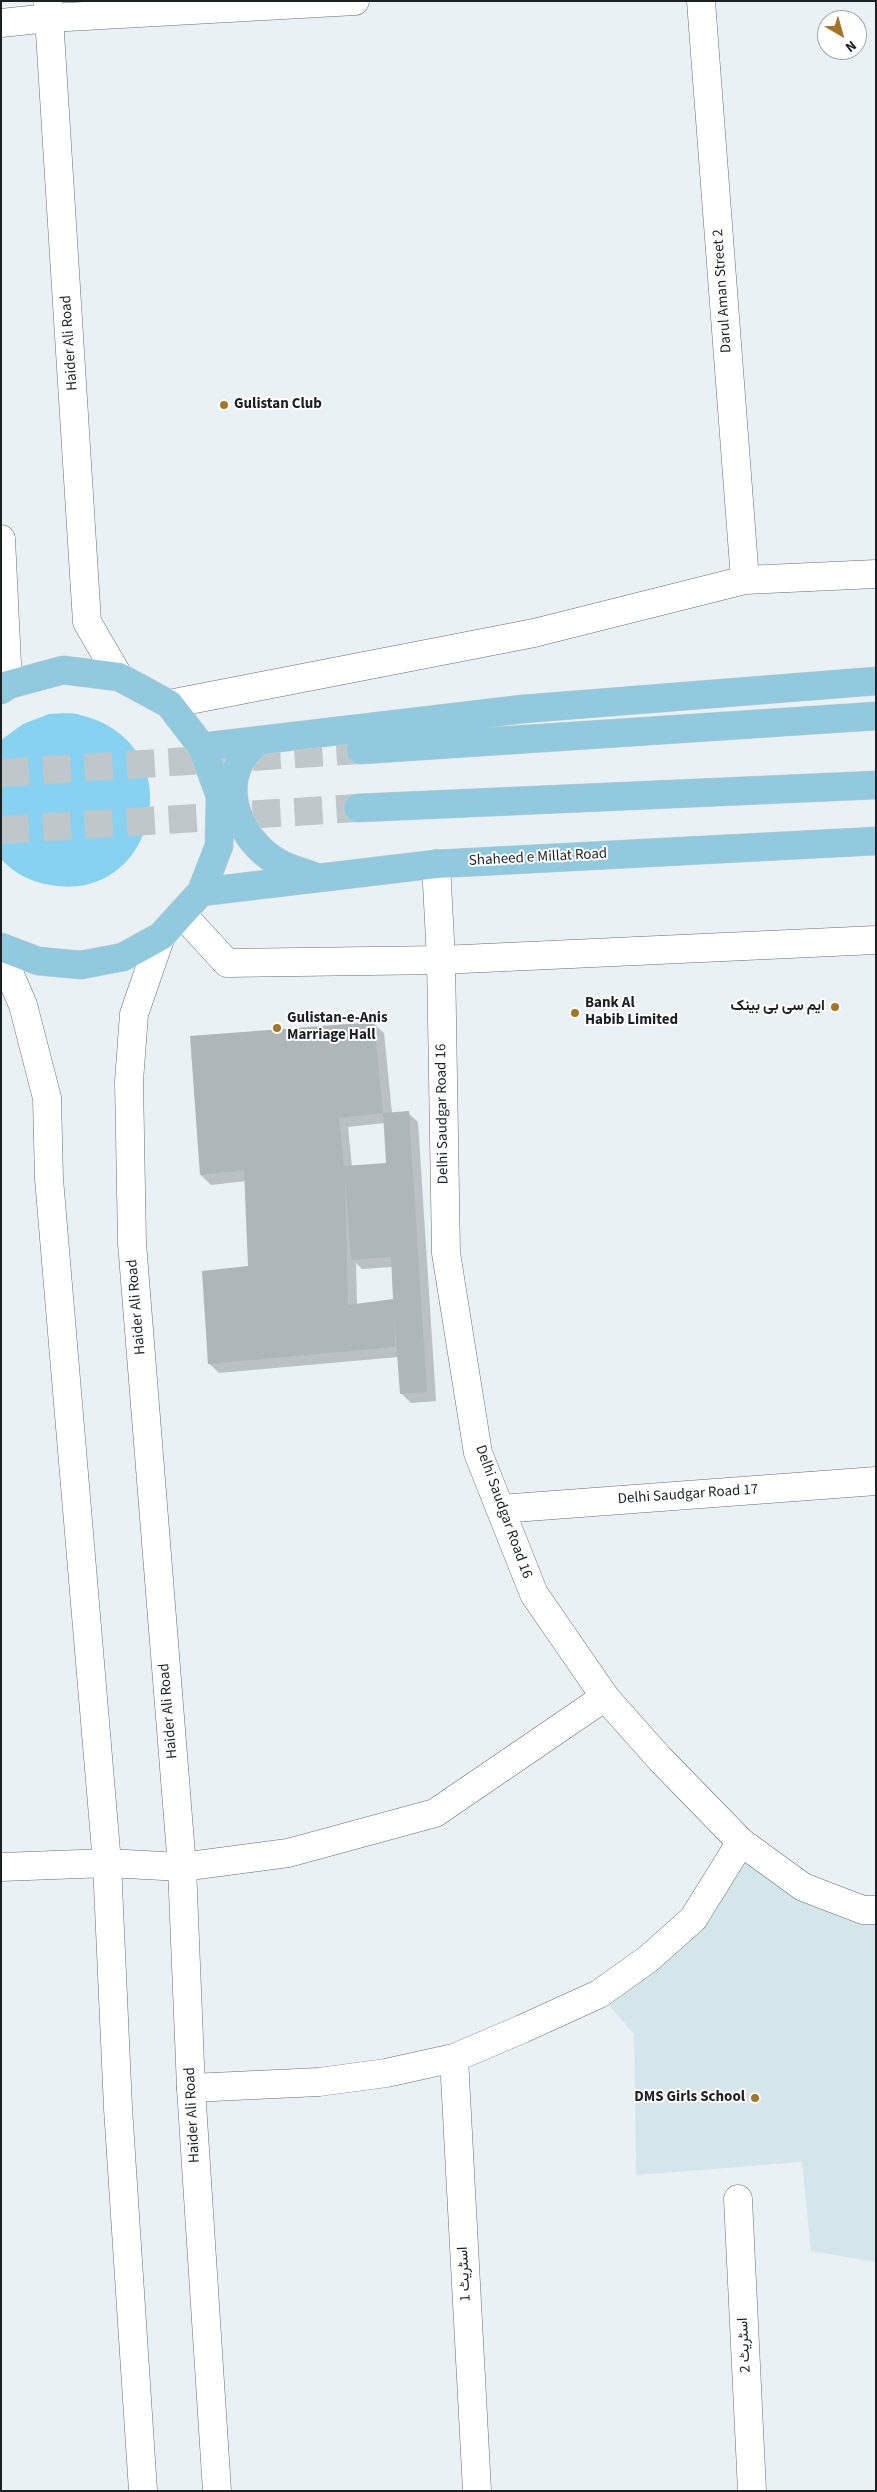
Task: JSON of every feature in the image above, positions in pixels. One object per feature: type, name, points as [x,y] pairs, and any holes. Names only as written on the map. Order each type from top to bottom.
[{"type":"main road","points":[[1,947],[38,962],[81,966],[123,957],[161,936],[201,892],[219,846],[220,796],[202,747],[169,704],[119,676],[63,670],[4,688]]},
{"type":"main road","points":[[202,747],[523,709],[876,681]]},
{"type":"main road","points":[[361,750],[876,716]]},
{"type":"main road","points":[[261,740],[248,748],[235,770],[232,797],[242,827],[260,849],[279,863],[319,878]]},
{"type":"main road","points":[[358,808],[876,785]]},
{"type":"main road","name":"Shaheed e Millat Road","points":[[201,892],[436,864],[876,840]]},
{"type":"street","points":[[1,23],[49,9],[356,1]]},
{"type":"street","name":"Darul Aman Street 2","points":[[701,1],[745,580]]},
{"type":"street","name":"Haider Ali Road","points":[[49,9],[87,622],[119,676]]},
{"type":"street","points":[[1,540],[4,688]]},
{"type":"street","points":[[169,704],[534,633],[745,580],[876,574]]},
{"type":"street","name":"Delhi Saudgar Road 16","points":[[436,864],[441,960],[446,1253],[478,1453],[534,1594],[605,1697],[660,1759],[741,1842],[802,1887],[863,1910],[876,1910]]},
{"type":"street","points":[[182,914],[227,963],[441,960],[876,940]]},
{"type":"street","name":"Haider Ali Road","points":[[161,936],[134,1014],[129,1081],[132,1243],[182,1866],[191,2088],[217,2491]]},
{"type":"street","points":[[1,954],[23,1005],[47,1098],[49,1179],[107,1863],[118,2108],[143,2491]]},
{"type":"street","name":"Delhi Saudgar Road 17","points":[[500,1509],[876,1481]]},
{"type":"street","points":[[1,1867],[107,1863],[182,1866],[288,1853],[435,1813],[605,1697]]},
{"type":"street","points":[[191,2088],[319,2082],[386,2073],[454,2058],[599,1994],[648,1959],[693,1919],[741,1842]]},
{"type":"street","name":"اسٹریٹ 1","points":[[454,2058],[477,2491]]},
{"type":"street","name":"اسٹریٹ 2","points":[[738,2199],[752,2491]]},
{"type":"shaded area","points":[[69,713],[80,715],[116,731],[139,756],[149,786],[148,818],[137,847],[116,871],[87,885],[51,885],[37,882],[18,873],[1,859],[1,740],[23,724],[49,714]]},
{"type":"shaded area","name":"DMS Girls School","points":[[741,1842],[876,1910],[876,2262],[811,2251],[802,2162],[636,2175],[634,2034],[599,1994],[648,1959]]},
{"type":"building","points":[[374,1022],[383,1113],[409,1111],[427,1392],[400,1394],[394,1313],[395,1347],[208,1364],[202,1271],[248,1266],[244,1170],[200,1175],[190,1036]],"holes":[[[383,1113],[386,1163],[344,1166],[339,1118]],[[345,1178],[351,1260],[391,1257],[393,1299],[348,1305]]]},
{"type":"tunnel","points":[[1,773],[361,750]]},
{"type":"tunnel","points":[[1,830],[358,808]]},
{"type":"place","name":"Gulistan Club","points":[[224,405]]},
{"type":"place","name":"ایم سی بی بینک","points":[[835,1007]]},
{"type":"place","name":"Bank Al Habib Limited","points":[[575,1013]]},
{"type":"place","name":"Gulistan-e-Anis Marriage Hall","points":[[277,1028]]},
{"type":"place","name":"DMS Girls School","points":[[755,2098]]}]
